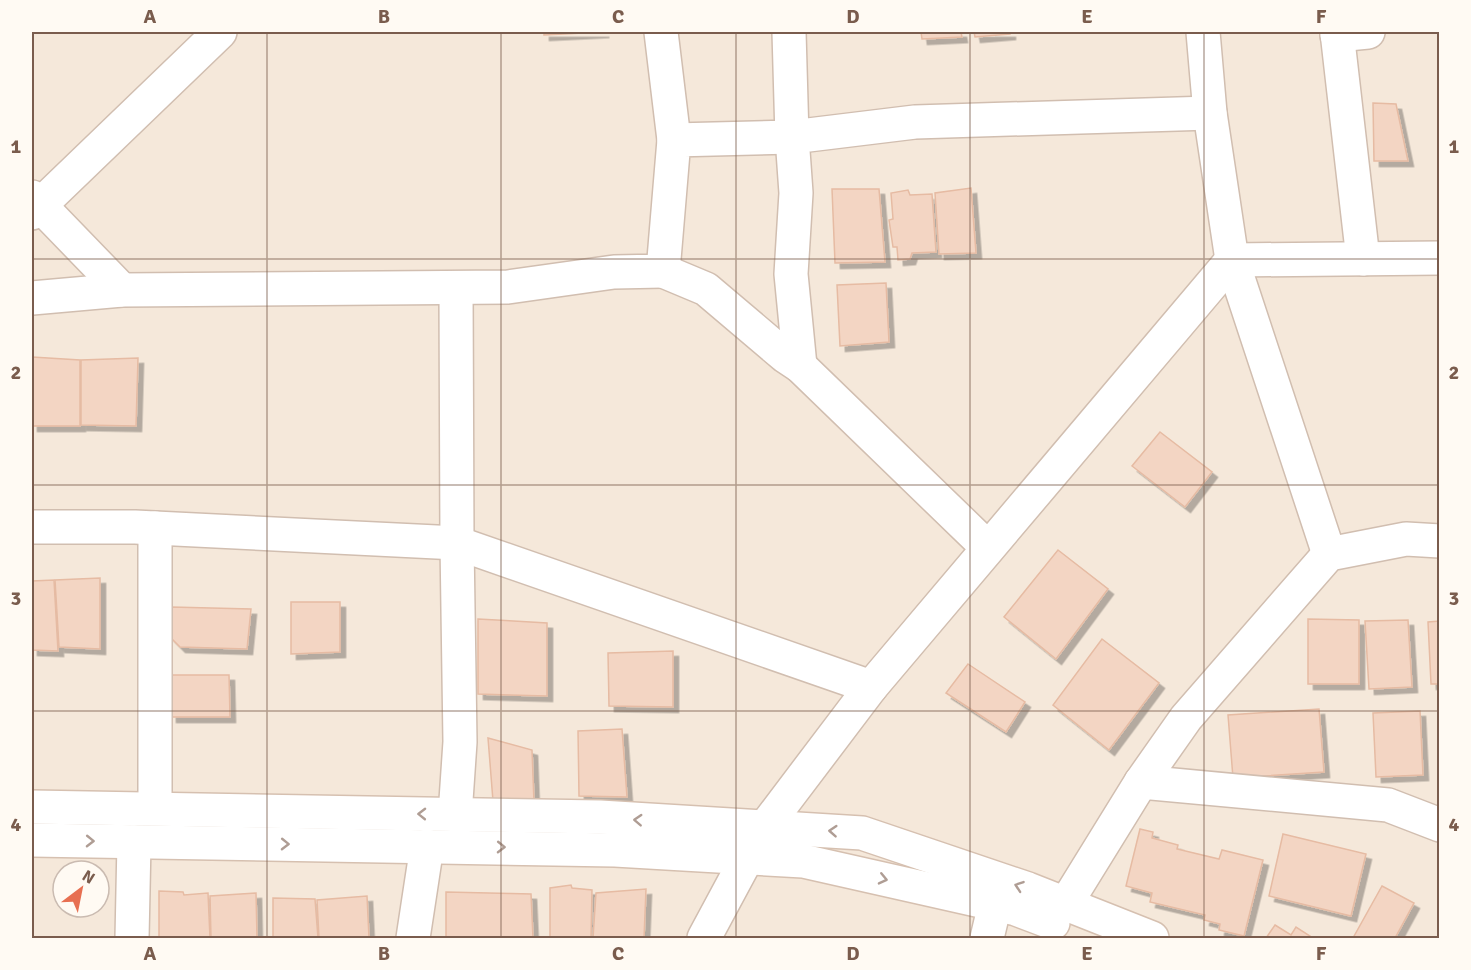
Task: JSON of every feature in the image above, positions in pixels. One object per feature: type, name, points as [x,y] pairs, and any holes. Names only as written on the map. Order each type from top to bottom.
[{"type":"street","points":[[122,291],[34,205],[220,32]]},
{"type":"street","points":[[661,32],[674,140],[663,272]]},
{"type":"street","points":[[789,32],[796,193],[790,274],[800,366]]},
{"type":"street","points":[[1203,32],[1210,113],[1232,260],[1329,554]]},
{"type":"street","points":[[1347,33],[1363,259]]},
{"type":"street","points":[[674,140],[792,137],[915,122],[1210,113]]},
{"type":"street","points":[[765,827],[871,687],[1232,260],[1440,258]]},
{"type":"street","points":[[32,298],[122,291],[508,287],[614,272],[663,272],[706,289],[784,356],[800,366],[988,548]]},
{"type":"street","points":[[455,815],[460,742],[456,288]]},
{"type":"street","points":[[32,527],[155,528],[457,543],[871,687]]},
{"type":"street","points":[[155,528],[155,808]]},
{"type":"street","points":[[1065,905],[1141,782],[1186,718],[1329,554],[1406,539],[1440,541]]},
{"type":"street","points":[[1141,782],[1388,805],[1440,825]]},
{"type":"street","points":[[32,807],[600,818],[862,833],[1028,889],[1152,939]]},
{"type":"street","points":[[32,840],[615,850],[803,861],[1016,909],[1095,939]]},
{"type":"street","points":[[132,939],[134,842]]},
{"type":"street","points":[[413,939],[427,846]]},
{"type":"street","points":[[704,939],[747,858]]},
{"type":"street","points":[[987,939],[995,904]]},
{"type":"shaded area","points":[[32,32],[1439,32],[1439,938],[32,938]]},
{"type":"building","points":[[544,32],[604,32],[544,35]]},
{"type":"building","points":[[921,32],[961,32],[962,37],[922,39]]},
{"type":"building","points":[[974,32],[1010,32],[1010,34],[975,37]]},
{"type":"building","points":[[1373,103],[1396,104],[1408,161],[1374,161]]},
{"type":"building","points":[[971,188],[976,253],[939,254],[935,193]]},
{"type":"building","points":[[832,189],[879,189],[885,262],[835,263]]},
{"type":"building","points":[[908,190],[910,195],[932,194],[936,252],[912,253],[910,259],[898,260],[897,247],[893,247],[889,220],[893,219],[891,193]]},
{"type":"building","points":[[886,283],[889,342],[840,346],[837,285]]},
{"type":"building","points":[[32,357],[80,360],[80,426],[32,426]]},
{"type":"building","points":[[138,358],[136,426],[81,425],[81,360]]},
{"type":"building","points":[[1160,432],[1212,472],[1185,507],[1132,466]]},
{"type":"building","points":[[1058,550],[1108,589],[1056,659],[1004,617]]},
{"type":"building","points":[[100,578],[100,649],[59,647],[55,580]]},
{"type":"building","points":[[54,580],[58,651],[32,650],[32,581]]},
{"type":"building","points":[[291,602],[340,602],[340,652],[291,654]]},
{"type":"building","points":[[171,607],[251,609],[247,649],[180,647],[169,636]]},
{"type":"building","points":[[478,619],[547,623],[547,696],[478,694]]},
{"type":"building","points":[[1308,619],[1359,620],[1359,684],[1308,684]]},
{"type":"building","points":[[1408,620],[1412,687],[1369,689],[1365,621]]},
{"type":"building","points":[[1440,621],[1440,684],[1431,684],[1428,622]]},
{"type":"building","points":[[1102,639],[1159,683],[1109,750],[1053,705]]},
{"type":"building","points":[[673,651],[673,707],[609,706],[608,653]]},
{"type":"building","points":[[968,664],[1025,702],[1006,732],[946,693]]},
{"type":"building","points":[[170,675],[229,675],[230,717],[171,717]]},
{"type":"building","points":[[1319,709],[1324,772],[1233,778],[1228,715]]},
{"type":"building","points":[[1420,711],[1423,775],[1376,777],[1373,713]]},
{"type":"building","points":[[622,729],[627,797],[579,796],[578,731]]},
{"type":"building","points":[[488,738],[532,750],[534,802],[493,801]]},
{"type":"building","points":[[1140,829],[1153,832],[1152,838],[1178,845],[1177,849],[1219,859],[1222,850],[1263,860],[1244,936],[1219,930],[1220,924],[1204,920],[1205,915],[1150,902],[1152,893],[1126,886]]},
{"type":"building","points":[[1283,834],[1366,854],[1351,916],[1269,896]]},
{"type":"building","points":[[571,885],[572,888],[592,890],[591,938],[550,938],[550,888]]},
{"type":"building","points":[[1382,886],[1414,903],[1395,938],[1353,938]]},
{"type":"building","points":[[646,889],[644,938],[593,938],[596,893]]},
{"type":"building","points":[[159,891],[183,892],[184,895],[208,893],[210,938],[159,938]]},
{"type":"building","points":[[446,892],[531,894],[533,938],[446,938]]},
{"type":"building","points":[[256,893],[257,938],[211,938],[210,896]]},
{"type":"building","points":[[367,896],[369,938],[319,938],[317,900]]},
{"type":"building","points":[[273,898],[315,899],[318,938],[273,938]]},
{"type":"building","points":[[1275,925],[1291,935],[1296,927],[1313,938],[1266,938]]}]
